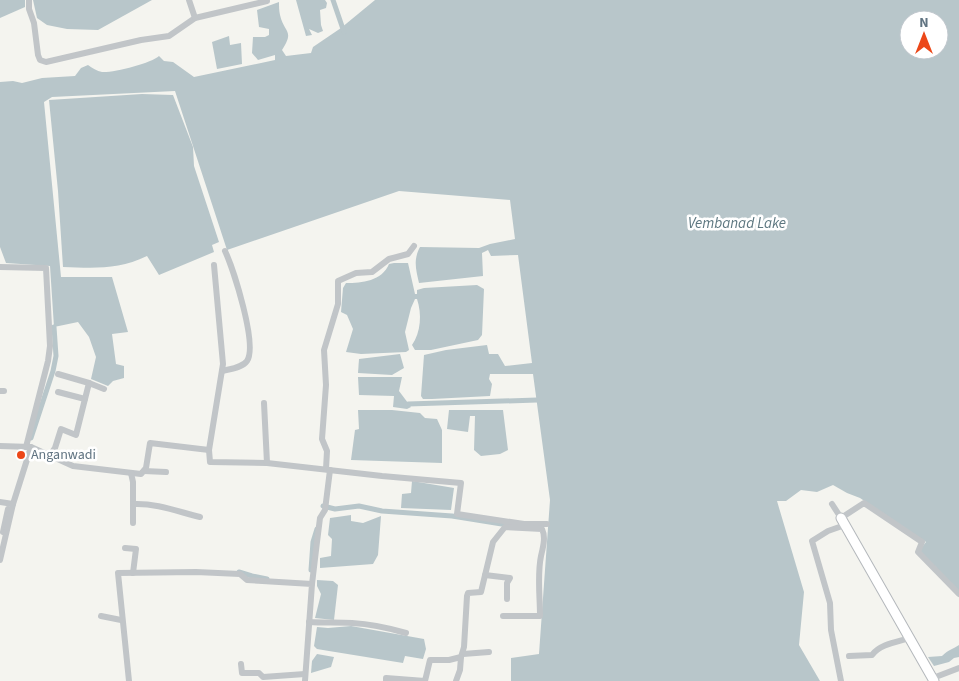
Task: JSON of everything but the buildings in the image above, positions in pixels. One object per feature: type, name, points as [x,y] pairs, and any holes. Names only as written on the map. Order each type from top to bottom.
[{"type":"main road","points":[[843,522],[934,679]]},
{"type":"street","points":[[29,0],[38,55],[40,60],[46,62],[141,40],[169,36],[195,18],[267,1]]},
{"type":"street","points":[[190,0],[195,18]]},
{"type":"street","points":[[241,664],[242,673],[259,673],[263,677],[305,678],[312,584],[320,518],[326,507],[327,451],[322,439],[326,385],[324,350],[338,304],[338,281],[356,273],[372,272],[389,258],[408,254],[414,246]]},
{"type":"street","points":[[222,371],[242,365],[249,356],[248,324],[234,274],[225,251]]},
{"type":"street","points":[[214,265],[223,364],[209,450],[210,462],[267,463],[460,483],[457,514],[524,524],[547,524]]},
{"type":"street","points":[[0,267],[46,268],[50,346],[28,447],[3,532]]},
{"type":"street","points":[[58,374],[104,389]]},
{"type":"street","points":[[50,455],[60,429],[76,435],[89,383]]},
{"type":"street","points":[[58,392],[85,399]]},
{"type":"street","points":[[264,402],[267,463]]},
{"type":"street","points":[[144,471],[150,443],[209,450]]},
{"type":"street","points":[[0,446],[28,447],[73,466],[141,474],[144,471],[166,472]]},
{"type":"street","points":[[131,473],[134,482],[133,523]]},
{"type":"street","points":[[0,502],[12,504]]},
{"type":"street","points":[[841,681],[831,630],[830,603],[812,541],[843,522],[864,503],[922,542],[918,552],[959,594]]},
{"type":"street","points":[[0,560],[12,504]]},
{"type":"street","points":[[134,504],[177,510],[200,517]]},
{"type":"street","points":[[832,504],[843,522]]},
{"type":"street","points":[[498,535],[500,520]]},
{"type":"street","points":[[456,681],[460,670],[469,591],[480,592],[493,542],[505,527],[542,529],[544,531],[539,575],[540,616],[502,616]]},
{"type":"street","points":[[125,548],[136,548],[133,573]]},
{"type":"street","points":[[128,681],[118,573],[196,572],[240,574],[247,580],[312,584]]},
{"type":"street","points":[[484,575],[510,578],[506,583],[506,599]]},
{"type":"street","points":[[101,616],[122,620]]},
{"type":"street","points":[[309,622],[354,623],[394,629],[406,633]]},
{"type":"street","points":[[849,656],[872,655],[885,646],[910,638]]},
{"type":"street","points":[[386,681],[386,678],[425,681],[430,660],[449,660],[462,655],[488,652]]},
{"type":"street","points":[[934,679],[959,668]]},
{"type":"water","points":[[0,0],[25,0],[25,7],[0,18]]},
{"type":"water","points":[[33,0],[152,0],[98,30],[67,29],[47,25],[37,18]]},
{"type":"water","points":[[296,0],[325,0],[327,3],[326,8],[320,10],[323,31],[318,33],[309,29],[312,35],[306,36]]},
{"type":"water","name":"Vembanad Lake","points":[[375,0],[959,0],[959,592],[919,551],[926,542],[860,498],[833,485],[817,492],[801,490],[786,501],[777,501],[804,592],[799,645],[820,681],[511,681],[511,658],[539,654],[550,500],[533,374],[490,374],[489,379],[492,384],[490,396],[423,399],[421,396],[424,355],[487,345],[489,354],[498,354],[505,366],[532,363],[518,255],[491,256],[488,250],[482,253],[483,276],[419,283],[416,265],[416,256],[420,247],[479,248],[515,239],[510,200],[399,191],[227,250],[175,91],[52,97],[44,102],[61,277],[112,277],[128,332],[112,334],[116,364],[124,366],[124,378],[113,381],[108,386],[91,379],[96,357],[89,337],[78,322],[54,327],[50,266],[6,263],[0,247],[0,82],[13,81],[22,83],[42,78],[75,76],[81,68],[88,65],[102,72],[115,71],[141,64],[159,56],[164,61],[173,62],[194,77],[275,60],[275,55],[258,60],[252,53],[253,37],[269,35],[269,29],[259,27],[257,10],[279,2],[280,15],[288,35],[282,50],[286,56],[311,53],[313,47],[341,28]]},
{"type":"water","points":[[229,36],[230,45],[241,43],[242,64],[217,69],[212,42]]},
{"type":"water","points":[[142,94],[173,95],[193,147],[194,166],[219,242],[212,245],[214,252],[159,275],[147,256],[116,266],[96,268],[63,267],[49,100]]},
{"type":"water","points":[[408,263],[415,294],[417,294],[417,290],[424,288],[477,285],[484,289],[482,335],[478,340],[431,350],[415,350],[412,345],[419,329],[420,311],[417,299],[415,299],[405,332],[409,350],[406,352],[361,354],[346,352],[353,329],[347,315],[341,312],[343,288],[346,283],[371,280],[382,274],[389,264]]},
{"type":"water","points":[[400,354],[404,368],[392,375],[358,373],[359,359]]},
{"type":"water","points":[[358,377],[402,377],[399,391],[411,407],[407,409],[393,407],[394,396],[359,395]]},
{"type":"water","points":[[358,410],[392,410],[420,413],[425,418],[437,419],[442,430],[442,463],[351,460],[355,430],[359,429]]},
{"type":"water","points":[[449,410],[503,410],[508,450],[500,454],[481,456],[474,450],[475,416],[470,416],[468,432],[447,429]]},
{"type":"water","points":[[412,481],[454,488],[451,510],[401,508],[402,494],[411,493]]},
{"type":"water","points":[[351,515],[351,521],[363,523],[381,516],[378,555],[373,564],[320,568],[320,558],[331,556],[332,539],[328,535],[330,518]]},
{"type":"water","points":[[317,580],[333,581],[338,585],[334,620],[315,618],[321,594],[317,586]]},
{"type":"water","points":[[351,626],[424,639],[426,649],[423,659],[405,656],[403,663],[317,649],[314,646],[317,627]]},
{"type":"water","points":[[959,645],[959,657],[949,662],[934,666],[928,657],[942,656]]},
{"type":"water","points":[[317,654],[334,657],[331,667],[311,673],[312,661]]},
{"type":"waterway","points":[[333,0],[344,32]]},
{"type":"waterway","points":[[31,438],[53,371],[56,356],[54,327]]},
{"type":"waterway","points":[[408,404],[537,400]]},
{"type":"waterway","points":[[323,506],[335,509],[359,506],[382,511],[452,516],[508,525]]},
{"type":"waterway","points":[[311,570],[313,542],[317,529]]},
{"type":"waterway","points":[[239,572],[267,579]]},
{"type":"place","name":"Anganwadi","points":[[21,455]]}]
